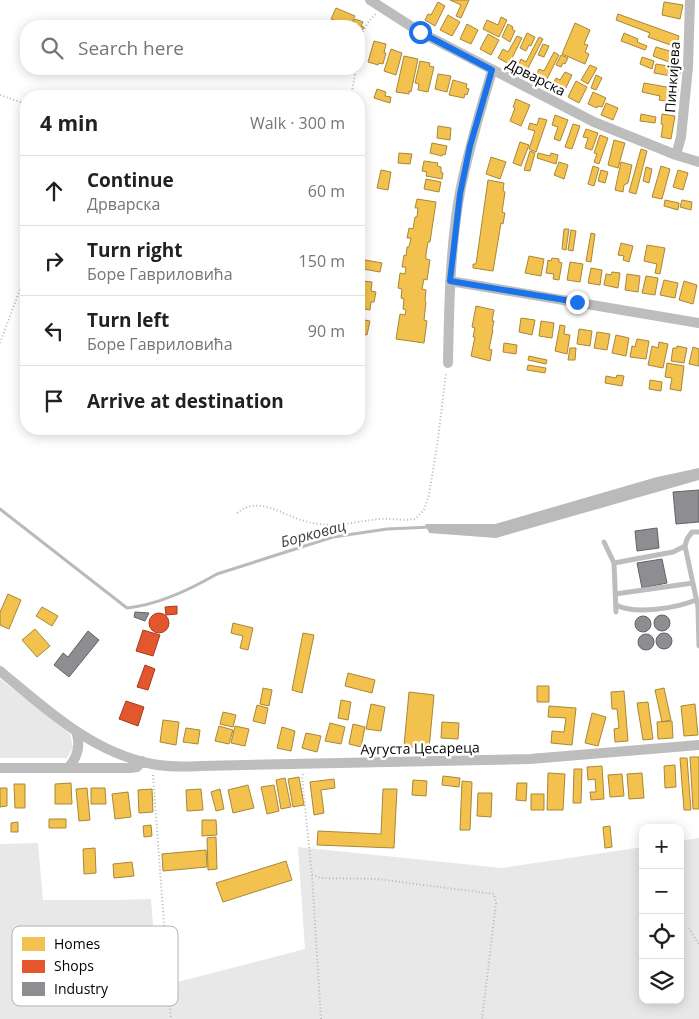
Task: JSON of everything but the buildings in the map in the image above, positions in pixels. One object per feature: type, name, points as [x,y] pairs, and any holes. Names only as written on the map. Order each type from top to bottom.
[{"type":"street","name":"Дрварска","points":[[370,0],[420,32],[594,122],[676,155],[699,162]]},
{"type":"street","name":"Пинкијева","points":[[676,155],[681,137],[688,67],[690,0]]},
{"type":"street","points":[[448,363],[450,281],[460,194],[470,146],[492,70]]},
{"type":"street","points":[[450,281],[699,323]]},
{"type":"street","name":"Аугуста Цесареца","points":[[0,671],[76,731],[110,750],[146,762],[184,766],[530,759],[699,745]]},
{"type":"street","points":[[68,768],[75,759],[78,749],[79,742],[76,731]]},
{"type":"street","name":"Аугуста Цесареца","points":[[0,768],[130,768],[138,767],[146,762]]},
{"type":"lane","points":[[698,646],[696,600],[685,546],[686,539],[692,532],[699,532]]},
{"type":"lane","points":[[604,542],[614,563],[616,612]]},
{"type":"lane","points":[[614,563],[673,552],[685,546]]},
{"type":"lane","points":[[615,594],[693,583]]},
{"type":"lane","points":[[616,605],[638,610],[684,605],[696,600]]},
{"type":"path","points":[[365,29],[369,20],[383,7]]},
{"type":"path","points":[[353,90],[355,75]]},
{"type":"path","points":[[0,95],[20,102]]},
{"type":"path","points":[[0,343],[20,289]]},
{"type":"path","points":[[236,513],[250,506],[268,506],[300,520],[335,526],[382,519],[410,520],[420,516],[427,503],[433,474],[448,363]]},
{"type":"path","points":[[146,762],[154,784],[164,926]]},
{"type":"path","points":[[306,764],[302,777],[312,874],[320,1019]]},
{"type":"path","points":[[312,874],[321,878],[377,879],[494,894],[496,903],[482,1019]]},
{"type":"path","points":[[688,928],[699,944]]},
{"type":"path","points":[[170,1006],[171,1019]]},
{"type":"shaded area","points":[[699,468],[699,480],[496,538],[429,533],[425,524],[495,524],[657,477]]},
{"type":"shaded area","points":[[0,679],[70,734],[73,748],[67,758],[0,758]]},
{"type":"shaded area","points":[[699,838],[699,1019],[0,1019],[0,844],[38,843],[43,900],[151,899],[153,926],[12,926],[12,1006],[178,1006],[178,982],[305,949],[298,847],[502,868],[639,848],[639,1004],[684,1004],[684,840]]},
{"type":"waterway","name":"Борковац","points":[[0,509],[127,608],[150,604],[185,591],[217,574],[333,537],[387,529],[431,527]]},
{"type":"route","points":[[420,32],[492,70],[470,146],[460,194],[450,281],[577,302]]}]
